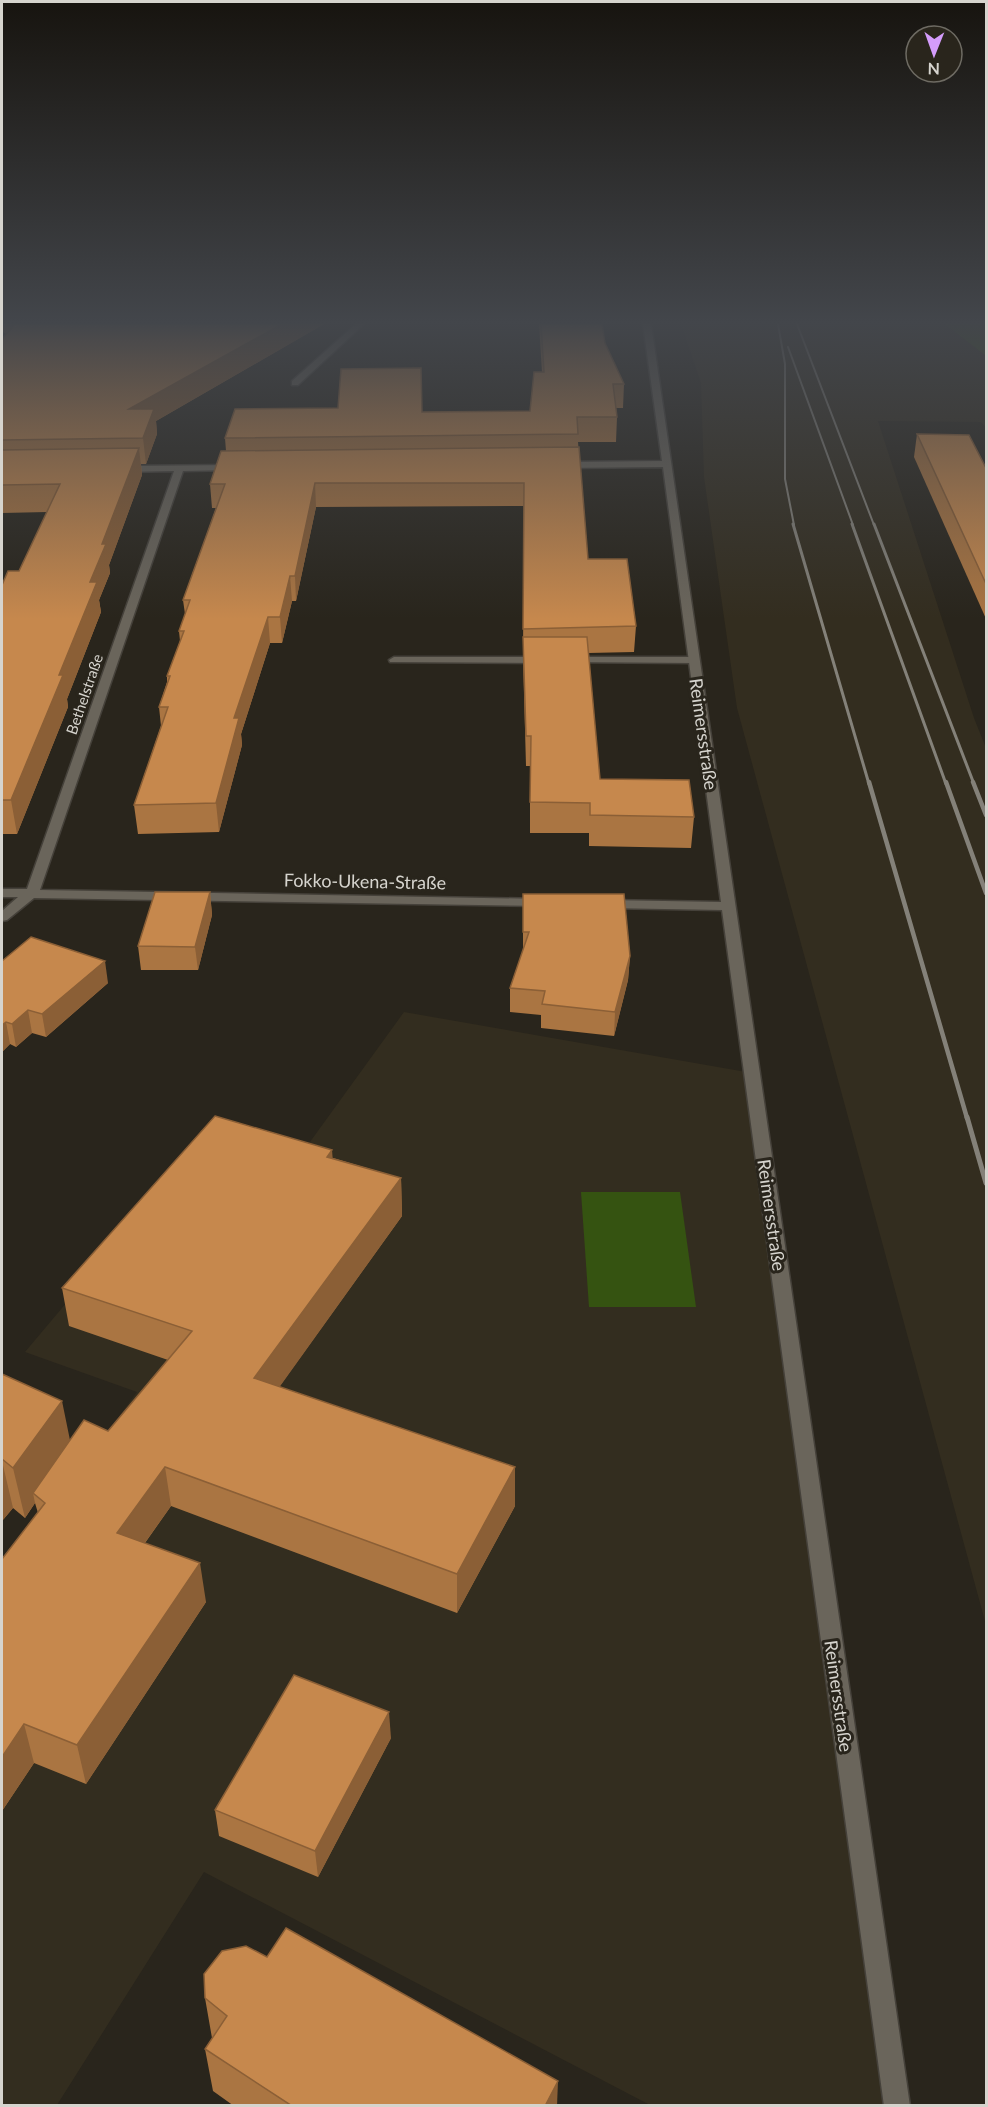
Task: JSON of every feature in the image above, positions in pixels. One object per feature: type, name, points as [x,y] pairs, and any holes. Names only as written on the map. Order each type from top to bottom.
[{"type":"street","name":"Reimersstraße","points":[[660,422],[897,2106]]},
{"type":"street","points":[[547,465],[666,464]]},
{"type":"street","points":[[108,470],[238,468]]},
{"type":"street","name":"Bethelstraße","points":[[32,893],[179,469]]},
{"type":"street","points":[[394,660],[693,660]]},
{"type":"street","name":"Fokko-Ukena-Straße","points":[[2,893],[551,903]]},
{"type":"street","points":[[2,917],[32,893]]},
{"type":"street","points":[[587,904],[729,906]]},
{"type":"shaded area","points":[[702,422],[878,422],[974,718],[986,748],[986,1625],[737,708],[704,477]]},
{"type":"shaded area","points":[[404,1012],[752,1073],[897,2105],[650,2105],[204,1872],[57,2105],[2,2106],[2,1575],[137,1392],[25,1352],[215,1126],[302,1153]]},
{"type":"green space","points":[[581,1192],[680,1192],[696,1307],[589,1307]]},
{"type":"building","points":[[2,422],[149,422],[143,438],[2,440]]},
{"type":"building","points":[[230,422],[577,422],[578,434],[225,438]]},
{"type":"building","points":[[917,434],[969,435],[987,470],[987,586]]},
{"type":"building","points":[[579,447],[588,559],[627,559],[636,626],[523,629],[524,483],[315,483],[295,576],[290,576],[280,617],[268,617],[234,718],[239,718],[216,803],[134,805],[168,707],[159,707],[170,676],[167,676],[184,631],[179,631],[190,600],[183,600],[225,484],[210,484],[221,451]]},
{"type":"building","points":[[139,448],[102,544],[106,544],[90,582],[97,582],[59,675],[63,675],[11,800],[2,800],[2,585],[8,571],[19,571],[60,484],[2,485],[2,450]]},
{"type":"building","points":[[523,637],[587,637],[600,779],[689,780],[694,817],[590,815],[590,803],[530,802],[531,736],[526,736]]},
{"type":"building","points":[[155,892],[210,892],[195,947],[138,946]]},
{"type":"building","points":[[523,894],[624,894],[630,956],[615,1012],[542,1004],[545,991],[510,988],[529,932],[523,932]]},
{"type":"building","points":[[31,937],[105,961],[42,1014],[28,1010],[12,1024],[6,1022],[2,1025],[2,961]]},
{"type":"building","points":[[215,1116],[332,1150],[327,1157],[401,1178],[254,1378],[515,1467],[457,1574],[165,1467],[117,1533],[200,1563],[77,1745],[24,1724],[2,1757],[2,1559],[45,1503],[33,1493],[84,1420],[108,1431],[192,1331],[62,1288]]},
{"type":"building","points":[[2,1374],[62,1401],[13,1468],[2,1459]]},
{"type":"building","points":[[294,1675],[389,1712],[315,1851],[215,1810]]},
{"type":"building","points":[[286,1928],[558,2081],[545,2106],[292,2106],[205,2049],[227,2016],[205,1998],[204,1974],[222,1951],[246,1946],[267,1957]]},
{"type":"railway","points":[[785,422],[785,479],[794,525]]},
{"type":"railway","points":[[816,422],[853,525]]},
{"type":"railway","points":[[835,422],[874,525]]},
{"type":"railway","points":[[793,524],[869,784]]},
{"type":"railway","points":[[852,524],[946,784]]},
{"type":"railway","points":[[874,524],[974,784]]},
{"type":"railway","points":[[869,782],[967,1118]]},
{"type":"railway","points":[[946,782],[986,893]]},
{"type":"railway","points":[[973,782],[986,815]]},
{"type":"railway","points":[[967,1117],[986,1183]]}]
